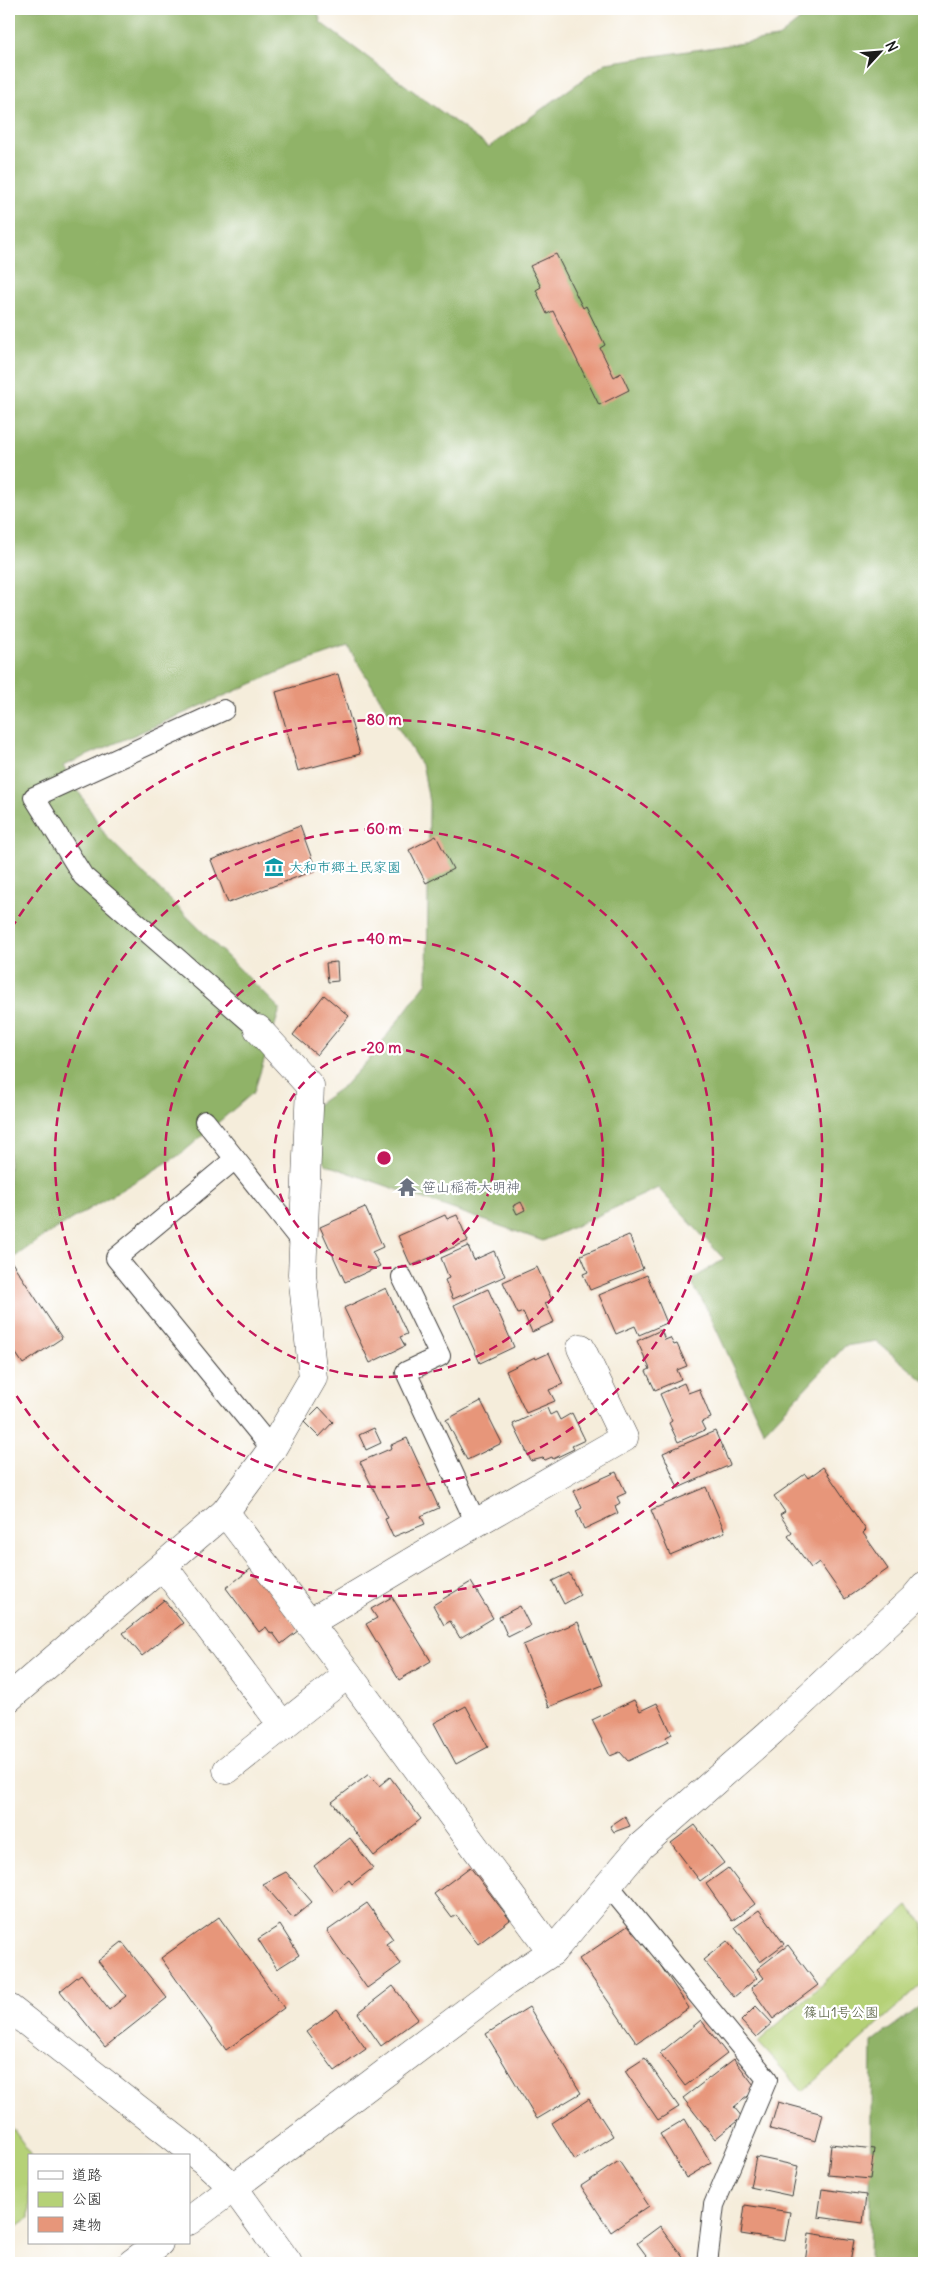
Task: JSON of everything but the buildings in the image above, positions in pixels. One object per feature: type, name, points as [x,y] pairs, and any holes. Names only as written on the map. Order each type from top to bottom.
[{"type":"street","points":[[9,1698],[225,1512],[272,1448],[312,1378],[302,1274],[310,1086],[258,1029]]},
{"type":"street","points":[[309,1623],[476,1523],[624,1438],[581,1348]]},
{"type":"street","points":[[225,1512],[348,1674],[552,1952]]},
{"type":"street","points":[[163,1566],[282,1726]]},
{"type":"street","points":[[190,2221],[506,1982],[552,1952],[641,1846],[772,1731],[914,1598],[924,1586]]},
{"type":"street","points":[[227,1770],[348,1674]]},
{"type":"street","points":[[9,2008],[208,2164],[234,2188],[288,2263]]},
{"type":"street","points":[[132,2263],[158,2244]]},
{"type":"lane","points":[[224,710],[34,797],[83,876],[258,1029]]},
{"type":"lane","points":[[205,1121],[303,1244]]},
{"type":"lane","points":[[235,1159],[116,1258],[272,1448]]},
{"type":"lane","points":[[402,1277],[440,1356],[406,1372],[476,1523]]},
{"type":"lane","points":[[609,1886],[768,2079],[714,2205],[707,2263]]},
{"type":"green space","points":[[9,9],[317,9],[321,23],[489,147],[606,63],[777,38],[814,9],[924,9],[924,1381],[876,1341],[845,1346],[764,1432],[704,1303],[690,1281],[724,1259],[658,1188],[543,1241],[327,1165],[289,1124],[345,1085],[370,1058],[427,982],[429,802],[423,768],[348,647],[295,665],[63,766],[106,836],[280,1009],[254,1092],[181,1154],[44,1236],[9,1261],[9,1083],[13,1067],[9,1067]]},
{"type":"green space","name":"篠山1号公園","points":[[908,1906],[924,1924],[924,1982],[803,2092],[758,2042]]},
{"type":"green space","points":[[924,2003],[924,2263],[869,2263],[872,2042]]},
{"type":"green space","points":[[9,2123],[31,2154],[28,2154],[28,2219],[9,2232]]},
{"type":"place","name":"大和市郷土民家園","points":[[274,867]]},
{"type":"place","name":"笹山稲荷大明神","points":[[407,1187]]}]
